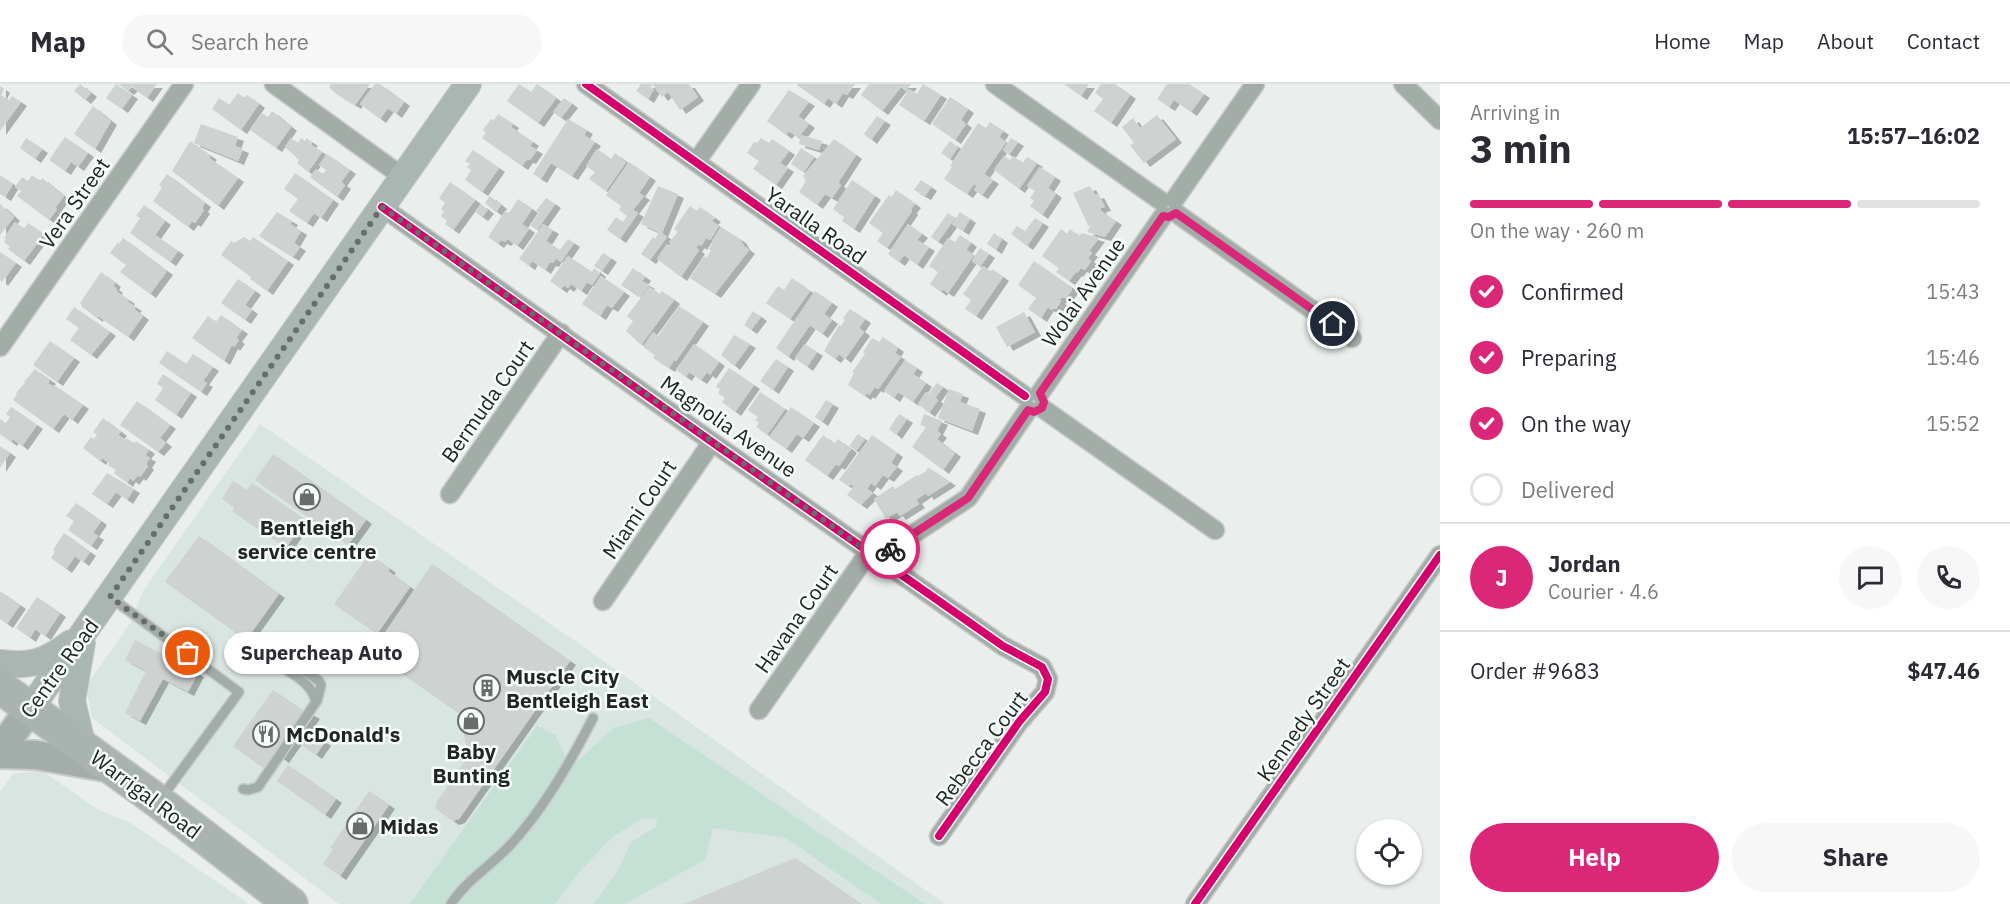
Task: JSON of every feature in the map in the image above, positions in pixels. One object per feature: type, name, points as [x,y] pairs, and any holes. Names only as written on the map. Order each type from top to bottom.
[{"type":"highway","name":"Warrigal Road","points":[[0,687],[159,802],[291,904]]},
{"type":"main road","name":"Centre Road","points":[[0,752],[468,84]]},
{"type":"main road","points":[[0,663],[22,665],[44,661],[83,634]]},
{"type":"main road","points":[[83,634],[72,701],[83,747]]},
{"type":"main road","points":[[0,752],[36,755],[110,768]]},
{"type":"street","name":"Vera Street","points":[[0,347],[184,84]]},
{"type":"street","points":[[274,84],[403,177]]},
{"type":"street","name":"Yaralla Road","points":[[586,84],[1215,530]]},
{"type":"street","points":[[696,162],[751,84]]},
{"type":"street","points":[[995,84],[1352,338]]},
{"type":"street","name":"Wolai Avenue","points":[[873,555],[968,498],[1255,84]]},
{"type":"street","points":[[1403,84],[1440,120]]},
{"type":"street","name":"Magnolia Avenue","points":[[382,207],[1003,646],[1042,667],[1048,679]]},
{"type":"street","name":"Bermuda Court","points":[[450,494],[561,333]]},
{"type":"street","name":"Miami Court","points":[[603,601],[712,442]]},
{"type":"street","name":"Havana Court","points":[[759,710],[873,555]]},
{"type":"street","name":"Kennedy Street","points":[[1196,904],[1440,555]]},
{"type":"street","name":"Rebecca Court","points":[[939,836],[1019,722],[1045,692],[1048,679]]},
{"type":"lane","points":[[110,597],[239,692],[159,802]]},
{"type":"lane","points":[[243,789],[248,790],[258,786],[316,702],[321,685],[319,681],[285,656]]},
{"type":"lane","points":[[278,665],[309,686],[316,702]]},
{"type":"lane","points":[[451,904],[459,891],[498,859],[516,839],[554,786],[593,718]]},
{"type":"shaded area","points":[[260,424],[584,647],[945,904],[339,904],[92,718],[86,686],[131,622],[143,591]]},
{"type":"shaded area","points":[[41,770],[99,810],[131,823],[249,904],[0,904],[0,792],[13,774]]},
{"type":"green space","points":[[649,718],[925,904],[881,904],[786,838],[713,828],[705,860],[624,904],[594,904],[619,869],[631,842],[656,827],[657,819],[643,818],[611,838],[574,878],[555,904],[410,904],[537,726],[555,735],[565,756],[577,762],[613,728]]},
{"type":"building","points":[[80,84],[91,93],[85,100],[74,91]]},
{"type":"building","points":[[116,84],[132,95],[122,109],[106,98]]},
{"type":"building","points":[[118,84],[157,84],[147,98],[132,87],[128,91]]},
{"type":"building","points":[[331,84],[370,84],[355,105],[335,93],[329,87]]},
{"type":"building","points":[[375,84],[380,84],[404,102],[396,114],[388,108],[380,119],[360,104]]},
{"type":"building","points":[[519,84],[531,92],[537,84],[556,98],[538,123],[507,101]]},
{"type":"building","points":[[641,84],[652,84],[651,87],[654,89],[648,99],[636,91]]},
{"type":"building","points":[[652,84],[689,84],[698,97],[680,110],[668,92],[662,97]]},
{"type":"building","points":[[798,84],[855,84],[847,95],[843,93],[836,104],[828,98],[824,104]]},
{"type":"building","points":[[869,84],[911,84],[906,91],[901,87],[882,111],[861,95]]},
{"type":"building","points":[[923,84],[941,95],[924,121],[899,105],[909,89],[917,94]]},
{"type":"building","points":[[1064,84],[1089,84],[1081,96]]},
{"type":"building","points":[[1101,84],[1115,84],[1130,95],[1111,123],[1094,111],[1103,99],[1095,93]]},
{"type":"building","points":[[1167,84],[1189,84],[1204,94],[1191,112],[1174,100],[1169,107],[1157,99]]},
{"type":"building","points":[[0,86],[4,89],[1,95],[9,100],[12,96],[21,102],[0,131]]},
{"type":"building","points":[[789,90],[809,102],[798,116],[809,124],[798,138],[789,131],[786,135],[767,121]]},
{"type":"building","points":[[238,93],[245,98],[247,95],[259,104],[241,130],[212,109],[219,98],[229,105]]},
{"type":"building","points":[[950,97],[968,109],[961,120],[966,124],[955,140],[932,124]]},
{"type":"building","points":[[564,98],[572,104],[561,118],[553,112]]},
{"type":"building","points":[[93,106],[111,121],[95,149],[74,134]]},
{"type":"building","points":[[272,111],[291,127],[276,148],[250,130],[262,113],[268,117]]},
{"type":"building","points":[[498,114],[513,124],[511,127],[533,142],[530,146],[537,150],[522,166],[482,138],[486,133],[483,130]]},
{"type":"building","points":[[1157,115],[1176,139],[1144,163],[1130,145],[1134,143],[1122,127],[1133,118],[1140,128]]},
{"type":"building","points":[[877,116],[885,121],[871,140],[864,134]]},
{"type":"building","points":[[568,119],[587,130],[584,135],[595,142],[572,176],[551,163],[541,179],[533,174]]},
{"type":"building","points":[[990,122],[1003,131],[999,137],[1006,142],[984,174],[993,180],[982,195],[974,190],[977,186],[974,184],[967,194],[944,179],[978,123],[986,128]]},
{"type":"building","points":[[201,124],[238,137],[235,146],[243,149],[238,161],[194,143]]},
{"type":"building","points":[[801,135],[822,141],[819,150],[799,144]]},
{"type":"building","points":[[65,137],[88,153],[78,167],[71,162],[65,171],[49,160]]},
{"type":"building","points":[[26,138],[42,149],[35,159],[20,148]]},
{"type":"building","points":[[291,138],[298,143],[301,138],[305,141],[306,138],[312,142],[310,144],[322,152],[308,172],[297,163],[299,160],[285,147]]},
{"type":"building","points":[[761,138],[769,143],[772,139],[789,151],[780,163],[788,168],[776,185],[753,169],[759,161],[747,153],[754,142],[757,143]]},
{"type":"building","points":[[1011,138],[1018,142],[1009,155],[1003,150]]},
{"type":"building","points":[[834,139],[856,155],[838,183],[841,185],[832,198],[825,194],[817,205],[799,192],[806,181],[803,176]]},
{"type":"building","points":[[190,141],[211,156],[209,158],[238,178],[218,206],[172,171]]},
{"type":"building","points":[[950,141],[958,147],[950,159],[941,153]]},
{"type":"building","points":[[801,148],[814,157],[804,172],[791,164]]},
{"type":"building","points":[[597,149],[611,159],[615,153],[626,162],[606,191],[589,179],[595,172],[586,166]]},
{"type":"building","points":[[473,150],[499,168],[482,192],[465,180],[471,170],[467,167],[470,164],[465,161]]},
{"type":"building","points":[[327,154],[350,170],[341,182],[345,185],[337,197],[310,177],[316,169],[323,174],[326,170],[319,165]]},
{"type":"building","points":[[1004,156],[1010,160],[1013,156],[1023,163],[1027,157],[1037,163],[1019,189],[994,170]]},
{"type":"building","points":[[629,162],[650,177],[639,193],[644,196],[633,210],[638,213],[620,239],[607,230],[616,217],[623,222],[627,216],[619,210],[621,206],[606,195]]},
{"type":"building","points":[[1040,167],[1055,177],[1048,188],[1056,194],[1042,215],[1030,206],[1034,201],[1030,198],[1035,191],[1027,186]]},
{"type":"building","points":[[295,173],[333,200],[321,218],[314,213],[307,223],[289,211],[298,199],[284,189]]},
{"type":"building","points":[[167,174],[205,203],[202,208],[204,210],[195,223],[192,221],[188,227],[153,201],[162,188],[159,185]]},
{"type":"building","points":[[0,175],[13,184],[5,197],[0,194]]},
{"type":"building","points":[[32,175],[40,181],[42,178],[64,196],[49,220],[17,196],[21,191],[15,187],[22,177],[28,181]]},
{"type":"building","points":[[852,180],[875,196],[854,229],[842,221],[844,217],[833,209]]},
{"type":"building","points":[[921,180],[931,187],[925,196],[914,190]]},
{"type":"building","points":[[450,182],[475,200],[453,230],[445,224],[447,221],[441,216],[444,212],[441,209],[445,203],[439,198]]},
{"type":"building","points":[[658,186],[678,194],[662,233],[667,237],[650,260],[641,254],[659,232],[641,224]]},
{"type":"building","points":[[1090,186],[1095,195],[1098,194],[1105,207],[1100,208],[1101,211],[1116,221],[1105,237],[1087,232],[1090,227],[1073,193]]},
{"type":"building","points":[[896,190],[915,204],[887,248],[877,241],[883,233],[869,223],[889,195],[892,197]]},
{"type":"building","points":[[490,196],[501,205],[496,212],[485,203]]},
{"type":"building","points":[[546,198],[555,204],[537,230],[530,225],[539,213],[536,211]]},
{"type":"building","points":[[518,199],[532,209],[522,224],[529,229],[517,246],[508,239],[505,242],[501,240],[498,244],[488,237],[505,211],[509,213]]},
{"type":"building","points":[[0,204],[14,217],[0,235]]},
{"type":"building","points":[[481,204],[488,210],[482,217],[475,212]]},
{"type":"building","points":[[144,205],[165,221],[155,235],[178,251],[170,262],[130,233],[140,218],[136,216]]},
{"type":"building","points":[[690,206],[697,211],[700,207],[715,218],[712,221],[719,226],[710,240],[706,238],[701,246],[699,244],[696,248],[699,250],[681,277],[657,259],[678,232],[674,229]]},
{"type":"building","points":[[277,212],[292,221],[290,224],[301,231],[294,243],[300,247],[293,257],[259,236]]},
{"type":"building","points":[[960,212],[970,219],[963,231],[952,224]]},
{"type":"building","points":[[948,213],[955,218],[938,242],[931,237]]},
{"type":"building","points":[[1035,218],[1043,223],[1027,246],[1011,234],[1017,226],[1025,231]]},
{"type":"building","points":[[15,222],[24,229],[28,223],[44,234],[24,261],[8,249],[10,247],[4,242],[6,239],[4,238]]},
{"type":"building","points":[[543,224],[553,230],[546,241],[560,250],[568,239],[574,243],[561,262],[556,258],[545,270],[532,261],[529,266],[519,259]]},
{"type":"building","points":[[908,224],[922,234],[917,240],[929,247],[917,265],[904,255],[899,262],[888,254]]},
{"type":"building","points":[[721,227],[740,239],[749,250],[715,294],[690,278],[704,256],[706,258],[711,251],[709,249],[712,241]]},
{"type":"building","points":[[1061,229],[1067,234],[1070,229],[1079,236],[1082,233],[1099,238],[1089,251],[1092,253],[1088,258],[1091,261],[1085,270],[1081,268],[1069,281],[1056,272],[1059,268],[1042,256]]},
{"type":"building","points":[[994,233],[1002,239],[996,250],[987,244]]},
{"type":"building","points":[[960,235],[971,243],[966,250],[974,255],[948,293],[942,289],[941,292],[930,284],[938,272],[929,266],[948,238],[955,242]]},
{"type":"building","points":[[244,237],[250,241],[253,237],[288,261],[267,291],[221,255],[231,241],[234,243]]},
{"type":"building","points":[[123,238],[167,271],[150,294],[120,272],[126,265],[110,253]]},
{"type":"building","points":[[980,248],[989,254],[980,267],[972,261]]},
{"type":"building","points":[[0,252],[16,263],[2,282],[0,280]]},
{"type":"building","points":[[603,253],[611,258],[602,271],[594,266]]},
{"type":"building","points":[[568,256],[592,272],[594,268],[600,273],[592,285],[587,282],[581,291],[571,284],[568,288],[564,285],[561,289],[550,281]]},
{"type":"building","points":[[1034,261],[1072,290],[1066,298],[1059,300],[1061,301],[1056,309],[1052,310],[1048,307],[1041,318],[1028,309],[1036,298],[1018,285]]},
{"type":"building","points":[[983,266],[1003,277],[976,316],[965,309],[971,300],[963,294]]},
{"type":"building","points":[[633,268],[645,277],[642,281],[649,285],[640,297],[634,293],[639,285],[633,293],[621,285]]},
{"type":"building","points":[[101,272],[115,283],[113,286],[117,289],[116,291],[129,300],[128,302],[136,307],[134,309],[143,316],[128,337],[81,306],[80,303]]},
{"type":"building","points":[[601,276],[624,292],[612,308],[607,305],[600,316],[582,304]]},
{"type":"building","points":[[792,278],[810,291],[790,319],[766,303],[778,286],[784,290]]},
{"type":"building","points":[[238,279],[255,291],[245,305],[252,310],[245,320],[221,303]]},
{"type":"building","points":[[649,287],[660,294],[662,291],[674,300],[641,345],[626,331],[633,321],[627,316]]},
{"type":"building","points":[[815,291],[832,303],[824,314],[832,320],[822,334],[810,325],[788,357],[776,348]]},
{"type":"building","points":[[679,306],[703,322],[669,368],[653,358],[655,355],[643,347],[653,332],[658,336]]},
{"type":"building","points":[[74,307],[110,332],[91,355],[70,340],[79,328],[66,319]]},
{"type":"building","points":[[850,309],[865,319],[859,328],[864,332],[845,359],[839,354],[835,359],[824,351]]},
{"type":"building","points":[[753,311],[761,317],[751,330],[744,325]]},
{"type":"building","points":[[1024,312],[1035,332],[1007,347],[996,327]]},
{"type":"building","points":[[221,315],[242,330],[236,338],[239,340],[234,347],[232,345],[224,361],[192,338],[208,316],[216,322]]},
{"type":"building","points":[[734,335],[750,344],[734,366],[721,355]]},
{"type":"building","points":[[883,337],[898,348],[895,353],[901,357],[878,389],[875,387],[869,395],[867,393],[865,396],[848,385],[854,373],[852,372],[865,354],[863,352],[872,338],[879,342]]},
{"type":"building","points":[[50,341],[74,358],[57,382],[33,365]]},
{"type":"building","points":[[694,344],[719,362],[710,375],[707,372],[701,380],[689,372],[686,377],[676,370]]},
{"type":"building","points":[[805,344],[817,352],[807,367],[795,358]]},
{"type":"building","points":[[167,351],[186,364],[193,354],[213,367],[203,381],[207,383],[201,392],[159,363]]},
{"type":"building","points":[[776,359],[788,367],[773,390],[760,381]]},
{"type":"building","points":[[905,360],[917,368],[913,374],[926,383],[913,402],[898,392],[894,398],[884,391]]},
{"type":"building","points":[[729,368],[754,385],[735,412],[722,402],[725,398],[718,393],[720,389],[716,387]]},
{"type":"building","points":[[35,369],[50,380],[48,383],[53,387],[54,385],[83,405],[72,420],[64,414],[53,429],[13,400]]},
{"type":"building","points":[[163,374],[191,393],[176,415],[155,400],[163,388],[157,384]]},
{"type":"building","points":[[937,383],[943,387],[935,398],[938,400],[929,413],[918,404],[926,392],[929,393]]},
{"type":"building","points":[[949,389],[963,394],[960,402],[980,409],[972,431],[938,418]]},
{"type":"building","points":[[760,392],[785,409],[767,435],[756,427],[759,423],[755,420],[758,417],[748,410]]},
{"type":"building","points":[[826,400],[833,404],[822,422],[815,417]]},
{"type":"building","points":[[137,401],[170,425],[160,438],[166,443],[158,452],[120,425]]},
{"type":"building","points":[[11,407],[37,425],[22,446],[13,439],[11,442],[0,434],[0,419],[6,423],[10,417],[6,414]]},
{"type":"building","points":[[791,407],[814,423],[803,438],[797,434],[786,449],[769,437]]},
{"type":"building","points":[[899,414],[907,419],[896,435],[889,429]]},
{"type":"building","points":[[924,414],[942,421],[937,431],[941,434],[937,439],[955,453],[943,470],[912,447],[926,427],[920,425]]},
{"type":"building","points":[[103,418],[121,432],[118,435],[125,440],[126,438],[134,443],[136,441],[149,450],[145,455],[150,458],[146,464],[148,466],[140,477],[138,475],[133,481],[130,478],[127,483],[114,473],[116,470],[108,465],[109,463],[102,458],[100,461],[83,448],[91,437],[94,439],[97,435],[93,432]]},
{"type":"building","points":[[858,434],[865,439],[856,451],[849,446]]},
{"type":"building","points":[[823,435],[834,444],[838,439],[851,449],[839,466],[836,464],[827,476],[805,460]]},
{"type":"building","points":[[872,435],[897,453],[891,463],[897,467],[888,478],[883,475],[875,486],[871,483],[867,489],[873,493],[861,505],[847,495],[854,486],[850,484],[849,486],[839,480]]},
{"type":"building","points":[[0,446],[10,453],[0,468]]},
{"type":"building","name":"Bentleigh service centre","points":[[273,454],[366,520],[348,545],[255,480]]},
{"type":"building","points":[[928,467],[950,482],[928,496],[926,493],[916,500],[919,504],[900,516],[897,512],[886,519],[874,499],[893,486],[895,489],[918,476]]},
{"type":"building","points":[[107,473],[134,489],[127,500],[116,492],[107,504],[92,494]]},
{"type":"building","points":[[233,481],[247,490],[252,483],[305,520],[286,548],[232,511],[235,508],[222,499]]},
{"type":"building","points":[[76,503],[101,521],[93,533],[98,536],[91,546],[68,530],[74,521],[66,516]]},
{"type":"building","points":[[64,533],[90,552],[83,562],[75,556],[66,569],[51,558],[55,552],[53,550]]},
{"type":"building","points":[[199,536],[279,594],[246,640],[165,582]]},
{"type":"building","points":[[369,554],[410,587],[377,634],[334,604]]},
{"type":"building","name":"Muscle City Bentleigh East","points":[[432,564],[570,661],[459,819],[453,821],[436,809],[436,803],[468,756],[460,714],[401,673],[399,655],[402,651],[382,637]]},
{"type":"building","points":[[0,591],[20,605],[7,624],[0,619]]},
{"type":"building","points":[[37,597],[60,613],[45,636],[35,629],[30,638],[16,628]]},
{"type":"building","points":[[135,640],[198,673],[188,692],[163,679],[140,721],[125,713],[146,671],[125,660]]},
{"type":"building","name":"McDonald's","points":[[273,690],[306,713],[307,711],[314,715],[283,759],[276,754],[266,770],[233,746]]},
{"type":"building","points":[[311,732],[325,742],[316,755],[302,745]]},
{"type":"building","points":[[288,765],[336,799],[325,815],[277,781]]},
{"type":"building","name":"Midas","points":[[369,791],[389,805],[340,876],[323,864],[333,849],[330,848]]},
{"type":"building","points":[[795,858],[861,904],[684,904]]},
{"type":"cycle path","points":[[586,84],[1025,396]]},
{"type":"cycle path","points":[[382,207],[1003,646],[1042,667],[1048,679],[1045,692],[1019,722],[939,836]]},
{"type":"cycle path","points":[[1195,904],[1440,555]]},
{"type":"way so far","points":[[188,653],[110,597],[382,207],[877,558],[890,549]]},
{"type":"place","name":"Bentleigh service centre","points":[[307,497]]},
{"type":"place","name":"Supercheap Auto","points":[[188,653]]},
{"type":"place","name":"Muscle City Bentleigh East","points":[[487,688]]},
{"type":"place","name":"Baby Bunting","points":[[471,721]]},
{"type":"place","name":"McDonald's","points":[[266,734]]},
{"type":"place","name":"Midas","points":[[360,826]]},
{"type":"route","points":[[890,549],[968,498],[1028,410],[1034,412],[1042,408],[1044,402],[1040,393],[1163,216],[1169,217],[1176,213],[1333,324]]}]
